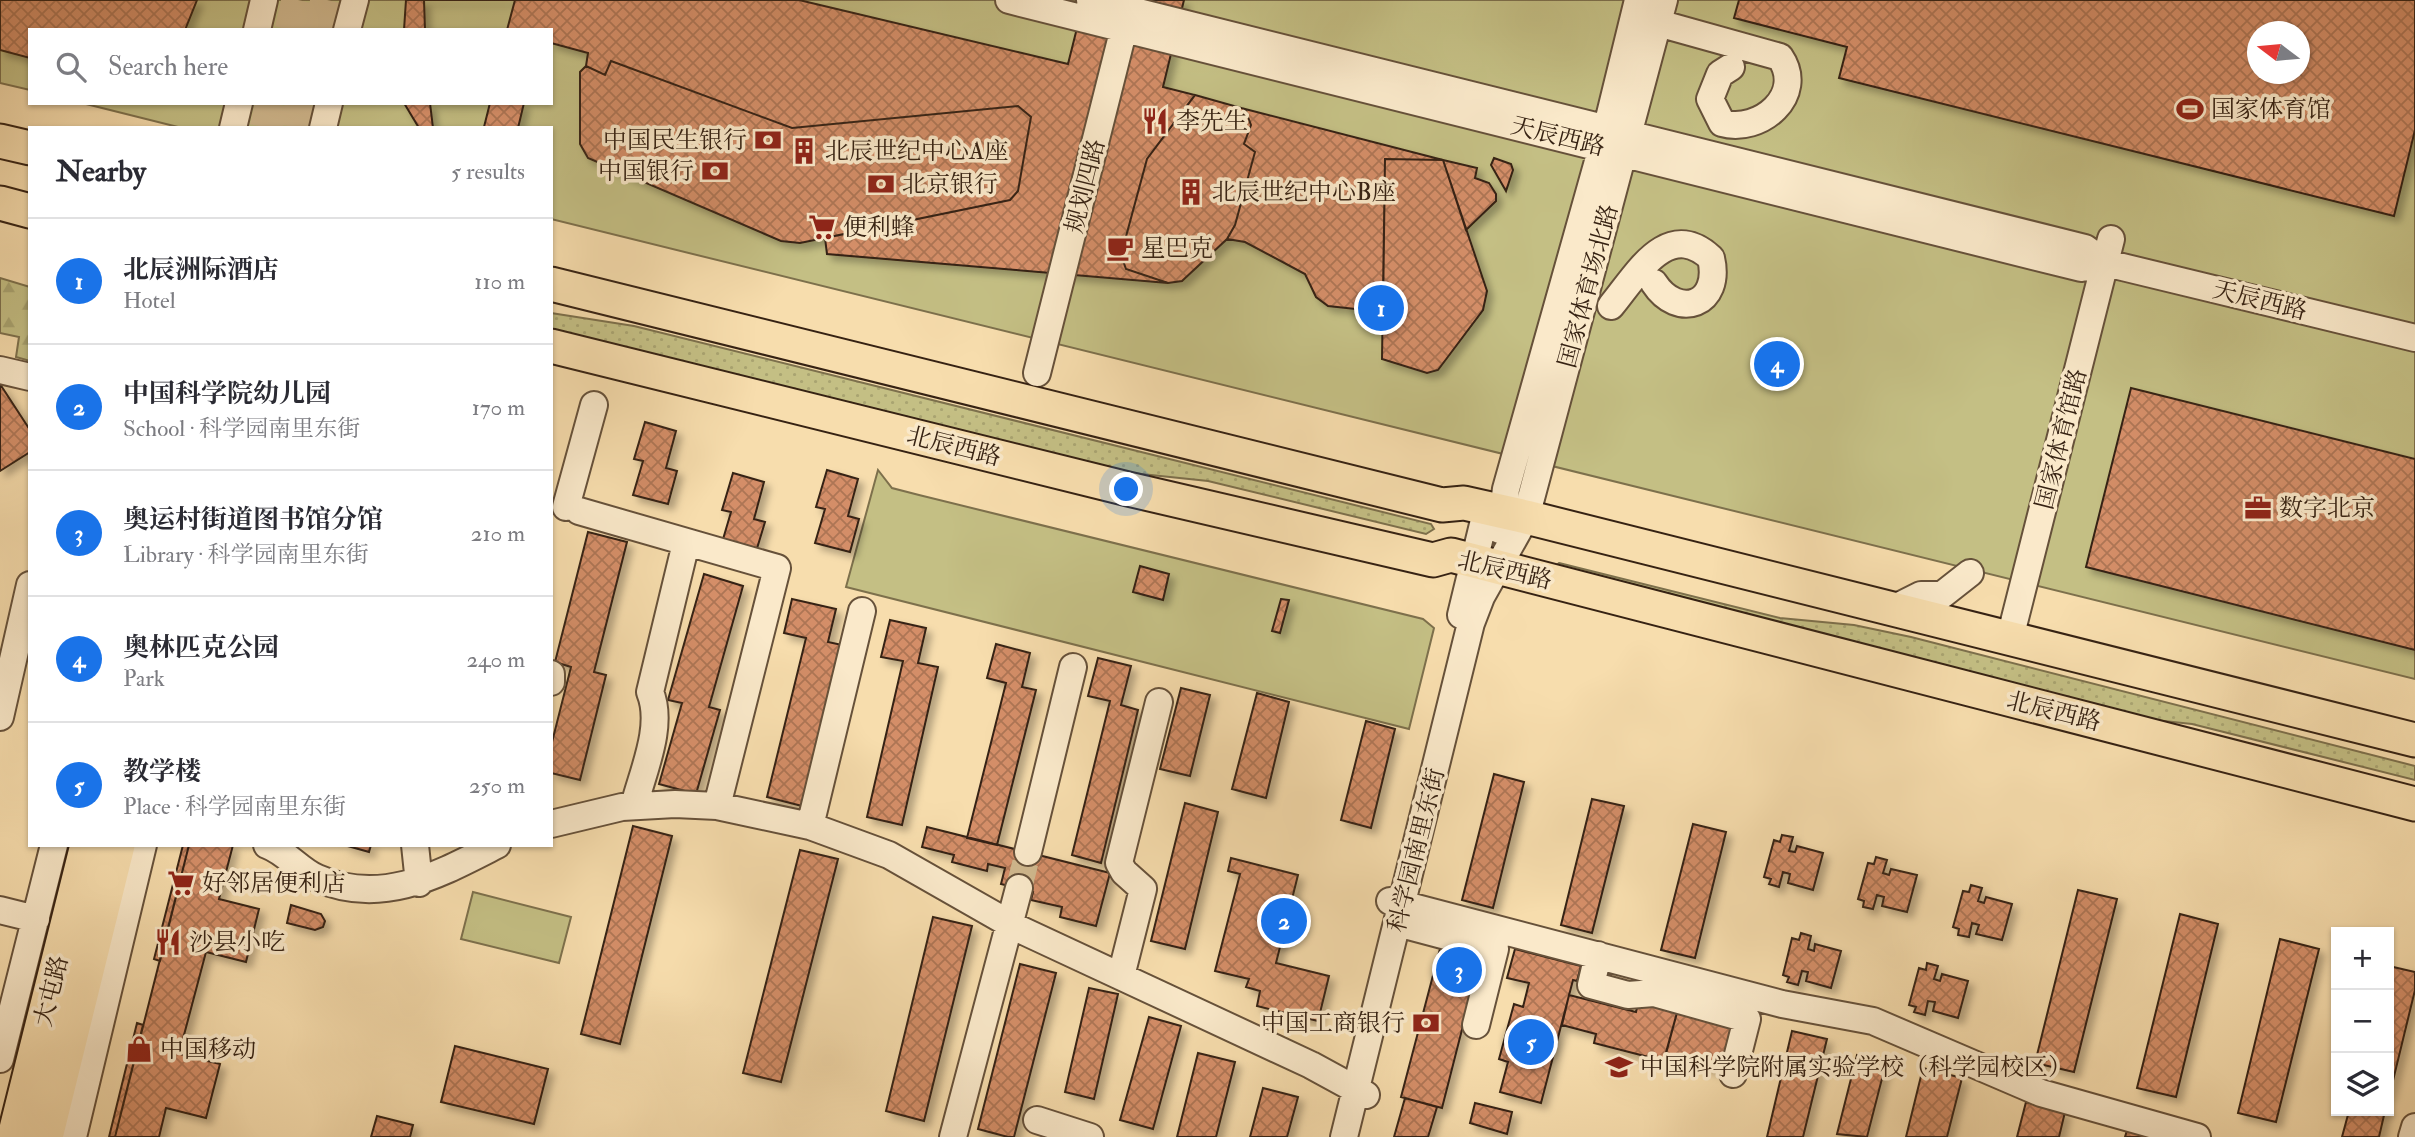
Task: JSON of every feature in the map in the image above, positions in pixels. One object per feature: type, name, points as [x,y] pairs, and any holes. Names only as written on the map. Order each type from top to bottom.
[{"type":"main road","points":[[0,141],[28,148]]},
{"type":"main road","points":[[0,203],[28,210]]},
{"type":"main road","points":[[553,284],[1442,505],[1464,503],[1507,513],[2415,740]]},
{"type":"main road","name":"北辰西路","points":[[553,346],[1102,483],[1433,560],[1451,555],[2415,804]]},
{"type":"main road","name":"大屯路","points":[[14,1137],[86,847]]},
{"type":"main road","name":"大屯路","points":[[46,1137],[118,847]]},
{"type":"street","points":[[257,28],[264,0]]},
{"type":"street","points":[[348,28],[355,0]]},
{"type":"street","name":"天辰西路","points":[[1009,0],[1616,141]]},
{"type":"street","name":"天辰西路","points":[[1090,0],[1130,5],[2081,268],[2109,251],[2415,338]]},
{"type":"street","name":"国家体育场北路","points":[[1616,141],[1596,110],[1624,0]]},
{"type":"street","name":"国家体育场北路","points":[[1616,141],[1638,0]]},
{"type":"street","name":"规划四路","points":[[1037,373],[1130,5]]},
{"type":"street","points":[[1661,12],[1780,57],[1788,68],[1790,82],[1785,95],[1763,118],[1735,127],[1722,123],[1710,99],[1720,74],[1731,67]]},
{"type":"street","name":"国家体育场北路","points":[[1486,564],[1507,513],[1616,141],[1661,12]]},
{"type":"street","points":[[233,126],[239,105]]},
{"type":"street","points":[[323,126],[329,105]]},
{"type":"street","points":[[1611,306],[1655,254],[1668,244],[1688,243],[1711,258],[1715,274],[1711,292],[1700,300],[1673,301],[1661,295],[1654,283]]},
{"type":"street","name":"国家体育馆路","points":[[2010,638],[2109,251]]},
{"type":"street","points":[[0,370],[28,377]]},
{"type":"street","points":[[594,405],[572,509],[777,568],[717,806]]},
{"type":"street","name":"科学园南里东街","points":[[1344,1137],[1403,912],[1486,564],[1507,513]]},
{"type":"street","points":[[635,806],[654,727],[656,706],[650,692],[686,543]]},
{"type":"street","points":[[1893,609],[1921,595],[1942,595],[1969,573]]},
{"type":"street","points":[[0,717],[20,674],[28,603]]},
{"type":"street","points":[[810,826],[862,611]]},
{"type":"street","points":[[1028,852],[1073,667]]},
{"type":"street","points":[[1121,976],[1143,889],[1124,872],[1119,863],[1159,702]]},
{"type":"street","points":[[553,824],[635,806],[717,806],[810,826],[889,855],[1008,923],[1311,1065],[1355,1090]]},
{"type":"street","name":"大屯路","points":[[0,1059],[54,847]]},
{"type":"street","points":[[73,1137],[144,847]]},
{"type":"street","points":[[274,847],[295,853],[317,877],[345,886],[383,890],[419,883],[494,847]]},
{"type":"street","points":[[415,847],[419,883]]},
{"type":"street","points":[[953,1137],[1019,888]]},
{"type":"street","points":[[0,910],[36,919]]},
{"type":"street","points":[[1403,912],[1598,956],[1782,1004],[1874,1021],[2041,1093],[2197,1137]]},
{"type":"street","points":[[1403,912],[1495,949],[1476,1025]]},
{"type":"street","points":[[1598,956],[1591,985],[1628,995],[1654,993],[1748,1019],[1733,1074]]},
{"type":"street","points":[[1330,1137],[1355,1090]]},
{"type":"street","points":[[1355,1090],[1355,1137]]},
{"type":"street","points":[[1037,1121],[1090,1137]]},
{"type":"street","points":[[2413,1137],[2415,1127]]},
{"type":"green space","points":[[0,0],[2415,0],[2415,679],[553,219],[553,126],[174,126],[90,105],[553,105],[553,28],[28,28],[28,90],[0,83]]},
{"type":"green space","points":[[0,278],[28,286],[28,360],[16,357],[19,337],[0,333]]},
{"type":"green space","points":[[553,313],[634,326],[1431,524],[1434,529],[1426,534],[1208,481],[1132,473],[553,330]]},
{"type":"green space","points":[[878,470],[892,488],[1423,619],[1434,628],[1409,729],[846,587]]},
{"type":"green space","points":[[1559,563],[1780,618],[1854,625],[1911,637],[2415,766],[2415,780],[2192,724],[2126,717],[1553,568]]},
{"type":"green space","points":[[473,892],[571,917],[559,963],[461,939]]},
{"type":"building","points":[[0,0],[197,0],[186,28],[28,28],[28,57],[0,50]]},
{"type":"building","points":[[406,0],[799,0],[1068,64],[1084,0],[1184,0],[1163,87],[1195,95],[1147,159],[1121,255],[1126,269],[1168,283],[827,254],[825,238],[1010,200],[1018,191],[1031,117],[1018,106],[792,128],[611,61],[605,75],[586,66],[588,53],[553,44],[553,28],[404,28]]},
{"type":"building","points":[[424,0],[515,0],[508,28],[425,28]]},
{"type":"building","name":"国家体育馆","points":[[1739,0],[2415,0],[2415,130],[2394,216],[1839,78],[1847,47],[1734,18]]},
{"type":"building","name":"北辰世纪中心A座","points":[[611,61],[792,128],[1018,106],[1031,117],[1018,191],[1010,200],[800,243],[781,241],[588,158],[580,144],[580,72],[586,66],[605,75]]},
{"type":"building","name":"北辰世纪中心B座","points":[[1195,95],[1245,109],[1251,125],[1244,144],[1255,152],[1235,225],[1227,239],[1182,281],[1168,283],[1126,269],[1121,255],[1147,159]]},
{"type":"building","points":[[405,105],[524,105],[518,126],[418,126]]},
{"type":"building","points":[[430,105],[490,105],[484,126],[433,126]]},
{"type":"building","points":[[1245,109],[1443,160],[1385,159],[1383,312],[1328,306],[1316,297],[1305,274],[1245,242],[1227,239],[1235,225],[1255,152],[1244,144],[1251,125]]},
{"type":"building","points":[[1494,158],[1511,164],[1513,170],[1506,191],[1491,165]]},
{"type":"building","points":[[1385,159],[1443,160],[1487,291],[1483,310],[1438,370],[1427,373],[1382,359]]},
{"type":"building","points":[[1443,160],[1477,168],[1475,178],[1489,183],[1496,194],[1496,201],[1466,230]]},
{"type":"building","points":[[0,384],[28,427],[28,453],[0,471]]},
{"type":"building","name":"数字北京","points":[[2131,388],[2415,459],[2415,650],[2086,567]]},
{"type":"building","points":[[645,422],[676,431],[666,468],[677,471],[668,504],[633,495],[643,461],[634,459]]},
{"type":"building","points":[[827,470],[858,479],[848,516],[859,519],[850,552],[815,543],[825,509],[816,507]]},
{"type":"building","points":[[733,473],[764,482],[754,519],[765,522],[755,555],[721,546],[731,512],[722,510]]},
{"type":"building","points":[[588,532],[627,542],[594,672],[606,675],[580,780],[553,773],[553,738],[571,667],[555,662]]},
{"type":"building","points":[[1140,566],[1169,574],[1163,600],[1133,592]]},
{"type":"building","points":[[704,574],[743,586],[709,707],[720,710],[696,794],[659,784],[682,703],[668,700]]},
{"type":"building","points":[[792,599],[836,609],[828,642],[842,645],[802,806],[767,797],[806,638],[784,633]]},
{"type":"building","points":[[1281,599],[1289,600],[1280,633],[1272,631]]},
{"type":"building","points":[[890,620],[926,628],[918,663],[938,667],[902,825],[867,817],[903,661],[881,657]]},
{"type":"building","points":[[996,644],[1030,653],[1022,687],[1036,690],[997,845],[967,838],[1006,683],[987,678]]},
{"type":"building","points":[[1098,658],[1131,666],[1121,705],[1138,710],[1101,863],[1072,855],[1110,701],[1088,696]]},
{"type":"building","points":[[1181,688],[1210,695],[1190,776],[1160,769]]},
{"type":"building","points":[[1257,693],[1289,702],[1266,798],[1232,789]]},
{"type":"building","points":[[1366,721],[1395,729],[1371,828],[1341,820]]},
{"type":"building","points":[[1494,774],[1524,782],[1493,908],[1462,900]]},
{"type":"building","points":[[1592,799],[1624,806],[1592,933],[1561,925]]},
{"type":"building","points":[[1185,803],[1218,812],[1185,949],[1151,941]]},
{"type":"building","points":[[1693,824],[1726,832],[1695,958],[1661,950]]},
{"type":"building","points":[[633,826],[672,836],[620,1044],[581,1034]]},
{"type":"building","points":[[927,827],[1110,873],[1096,926],[1060,917],[1062,907],[1031,900],[1033,892],[1001,884],[1005,868],[988,864],[987,871],[952,862],[954,855],[922,847]]},
{"type":"building","points":[[1782,835],[1793,837],[1789,851],[1795,852],[1797,846],[1823,853],[1813,890],[1788,883],[1790,874],[1783,872],[1779,887],[1769,884],[1771,879],[1764,877],[1774,840],[1780,842]]},
{"type":"building","points":[[182,847],[188,847],[160,961],[154,959]]},
{"type":"building","points":[[188,847],[232,847],[219,899],[259,909],[246,962],[206,952],[184,1035],[180,1054],[220,1064],[206,1118],[166,1108],[159,1137],[115,1137]]},
{"type":"building","points":[[351,847],[370,847],[369,852]]},
{"type":"building","points":[[800,850],[838,859],[781,1082],[743,1073]]},
{"type":"building","points":[[1876,857],[1887,860],[1883,873],[1889,875],[1891,869],[1917,875],[1907,912],[1882,906],[1884,897],[1877,895],[1873,909],[1863,907],[1864,901],[1858,899],[1868,863],[1874,864]]},
{"type":"building","points":[[1231,858],[1298,875],[1276,963],[1329,976],[1318,1021],[1257,1006],[1260,991],[1246,987],[1249,979],[1215,971],[1240,874],[1228,871]]},
{"type":"building","points":[[1971,885],[1982,888],[1978,901],[1984,903],[1986,897],[2012,904],[2002,940],[1976,934],[1979,925],[1972,923],[1969,937],[1958,935],[1959,929],[1953,927],[1963,891],[1969,892]]},
{"type":"building","points":[[2078,890],[2117,899],[2074,1072],[2035,1063]]},
{"type":"building","points":[[291,905],[321,914],[325,921],[323,927],[315,930],[287,923]]},
{"type":"building","points":[[2180,914],[2218,924],[2176,1097],[2137,1088]]},
{"type":"building","points":[[933,917],[972,926],[924,1121],[886,1111]]},
{"type":"building","points":[[1801,933],[1811,936],[1808,949],[1814,951],[1815,944],[1841,951],[1831,988],[1806,981],[1808,972],[1802,971],[1798,985],[1787,982],[1789,977],[1783,975],[1792,938],[1799,940]]},
{"type":"building","points":[[2280,939],[2319,949],[2276,1122],[2238,1113]]},
{"type":"building","points":[[1441,945],[1481,955],[1442,1108],[1401,1097]]},
{"type":"building","points":[[1515,949],[1581,966],[1577,981],[1573,980],[1541,1103],[1500,1092],[1508,1062],[1499,1059],[1514,1004],[1523,1007],[1529,983],[1507,978]]},
{"type":"building","points":[[1927,963],[1938,966],[1934,979],[1940,981],[1942,974],[1968,981],[1958,1018],[1933,1011],[1935,1002],[1928,1001],[1925,1015],[1914,1012],[1916,1007],[1909,1005],[1919,968],[1926,970]]},
{"type":"building","points":[[1020,964],[1056,973],[1014,1137],[1008,1137],[978,1129]]},
{"type":"building","points":[[2394,967],[2415,972],[2415,990],[2394,1076]]},
{"type":"building","points":[[1089,988],[1118,994],[1094,1099],[1065,1092]]},
{"type":"building","points":[[1569,995],[1636,1012],[1639,999],[1678,1009],[1664,1061],[1594,1043],[1596,1034],[1562,1025]]},
{"type":"building","points":[[1678,1009],[1733,1023],[1720,1071],[1665,1056]]},
{"type":"building","points":[[1149,1017],[1181,1026],[1153,1129],[1120,1120]]},
{"type":"building","points":[[137,1023],[143,1025],[115,1137],[109,1137]]},
{"type":"building","points":[[1792,1031],[1827,1039],[1803,1137],[1767,1137]]},
{"type":"building","points":[[455,1046],[548,1069],[534,1124],[441,1102]]},
{"type":"building","points":[[1198,1053],[1235,1062],[1216,1137],[1177,1137]]},
{"type":"building","points":[[1857,1055],[1886,1063],[1867,1137],[1837,1134]]},
{"type":"building","points":[[1923,1068],[1962,1078],[1947,1137],[1906,1137]]},
{"type":"building","points":[[1263,1088],[1298,1097],[1287,1137],[1250,1137]]},
{"type":"building","points":[[1405,1098],[1437,1107],[1428,1137],[1394,1137]]},
{"type":"building","points":[[2026,1102],[2065,1112],[2059,1137],[2017,1137]]},
{"type":"building","points":[[1475,1103],[1512,1112],[1507,1134],[1470,1123]]},
{"type":"building","points":[[377,1116],[413,1125],[410,1137],[371,1137]]},
{"type":"building","points":[[2348,1116],[2384,1116],[2379,1137],[2342,1137]]},
{"type":"building","points":[[2128,1127],[2166,1137],[2125,1137]]},
{"type":"tunnel","points":[[291,28],[298,0]]},
{"type":"tunnel","points":[[320,28],[327,0]]},
{"type":"tunnel","points":[[266,126],[272,105]]},
{"type":"tunnel","points":[[296,126],[302,105]]},
{"type":"tunnel","points":[[1019,888],[1028,852]]},
{"type":"place","name":"国家体育馆","points":[[2190,109]]},
{"type":"place","name":"李先生","points":[[1155,121]]},
{"type":"place","name":"中国民生银行","points":[[768,140]]},
{"type":"place","name":"北辰世纪中心A座","points":[[804,151]]},
{"type":"place","name":"中国银行","points":[[715,171]]},
{"type":"place","name":"北京银行","points":[[881,184]]},
{"type":"place","name":"北辰世纪中心B座","points":[[1191,192]]},
{"type":"place","name":"便利蜂","points":[[822,227]]},
{"type":"place","name":"星巴克","points":[[1120,248]]},
{"type":"place","name":"北辰洲际酒店","points":[[1381,308]]},
{"type":"place","name":"奥林匹克公园","points":[[1777,364]]},
{"type":"place","name":"数字北京","points":[[2258,508]]},
{"type":"place","name":"好邻居便利店","points":[[181,883]]},
{"type":"place","name":"中国科学院幼儿园","points":[[1284,921]]},
{"type":"place","name":"沙县小吃","points":[[168,942]]},
{"type":"place","name":"奥运村街道图书馆分馆","points":[[1459,970]]},
{"type":"place","name":"中国工商银行","points":[[1426,1023]]},
{"type":"place","name":"教学楼","points":[[1531,1042]]},
{"type":"place","name":"中国移动","points":[[139,1049]]},
{"type":"place","name":"中国科学院附属实验学校（科学园校区）","points":[[1619,1067]]}]
